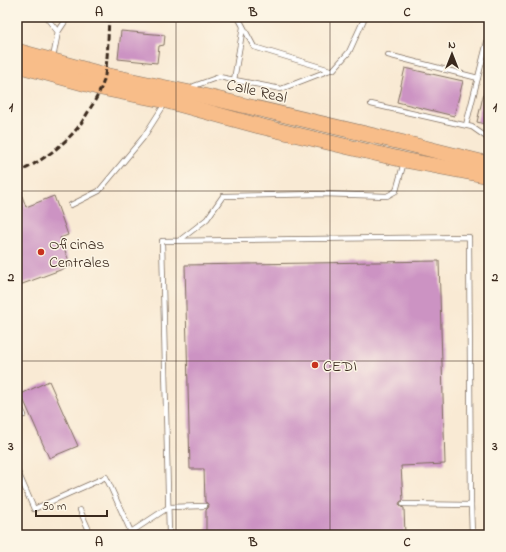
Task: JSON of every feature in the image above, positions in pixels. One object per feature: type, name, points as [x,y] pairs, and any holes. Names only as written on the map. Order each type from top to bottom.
[{"type":"main road","name":"Calle Real","points":[[17,51],[105,76],[191,94],[489,164]]},
{"type":"main road","name":"Calle Real","points":[[17,65],[101,88],[167,101],[259,126],[404,160],[489,176]]},
{"type":"main road","points":[[373,136],[387,145],[404,160],[415,156],[450,154]]},
{"type":"lane","points":[[46,17],[58,32]]},
{"type":"lane","points":[[53,61],[58,32],[68,17]]},
{"type":"lane","points":[[238,17],[254,47],[330,70]]},
{"type":"lane","points":[[191,94],[194,86],[219,77],[281,89],[333,70],[349,52],[365,17]]},
{"type":"lane","points":[[234,80],[243,27]]},
{"type":"lane","points":[[466,126],[489,34]]},
{"type":"lane","points":[[388,55],[478,78]]},
{"type":"lane","points":[[71,205],[99,191],[143,138],[167,101]]},
{"type":"lane","points":[[371,104],[472,127],[489,139]]},
{"type":"lane","points":[[180,240],[208,219],[224,196],[323,194],[387,196],[396,191],[404,160]]},
{"type":"lane","points":[[170,535],[162,241],[469,237],[472,535]]},
{"type":"lane","points":[[17,401],[24,415]]},
{"type":"lane","points":[[17,470],[34,509],[106,477],[131,532]]},
{"type":"lane","points":[[403,504],[471,505]]},
{"type":"lane","points":[[122,535],[131,532],[169,507],[205,506]]},
{"type":"lane","points":[[80,510],[91,535]]},
{"type":"building","points":[[121,31],[165,35],[164,45],[159,46],[157,63],[118,59]]},
{"type":"building","points":[[405,68],[463,81],[454,116],[397,102]]},
{"type":"building","points":[[486,84],[489,84],[489,125],[477,122]]},
{"type":"building","name":"Oficinas Centrales","points":[[17,185],[26,207],[54,196],[68,235],[60,238],[71,266],[17,286]]},
{"type":"building","name":"CEDI","points":[[439,261],[445,464],[401,466],[403,500],[399,504],[404,508],[405,535],[206,535],[206,510],[209,506],[205,502],[204,469],[190,469],[185,265]]},
{"type":"building","points":[[49,381],[78,446],[49,458],[21,394]]},
{"type":"railway","points":[[17,173],[33,165],[62,144],[80,126],[93,104],[102,87],[105,75],[109,17]]},
{"type":"place","name":"Oficinas Centrales","points":[[41,252]]},
{"type":"place","name":"CEDI","points":[[315,365]]}]
